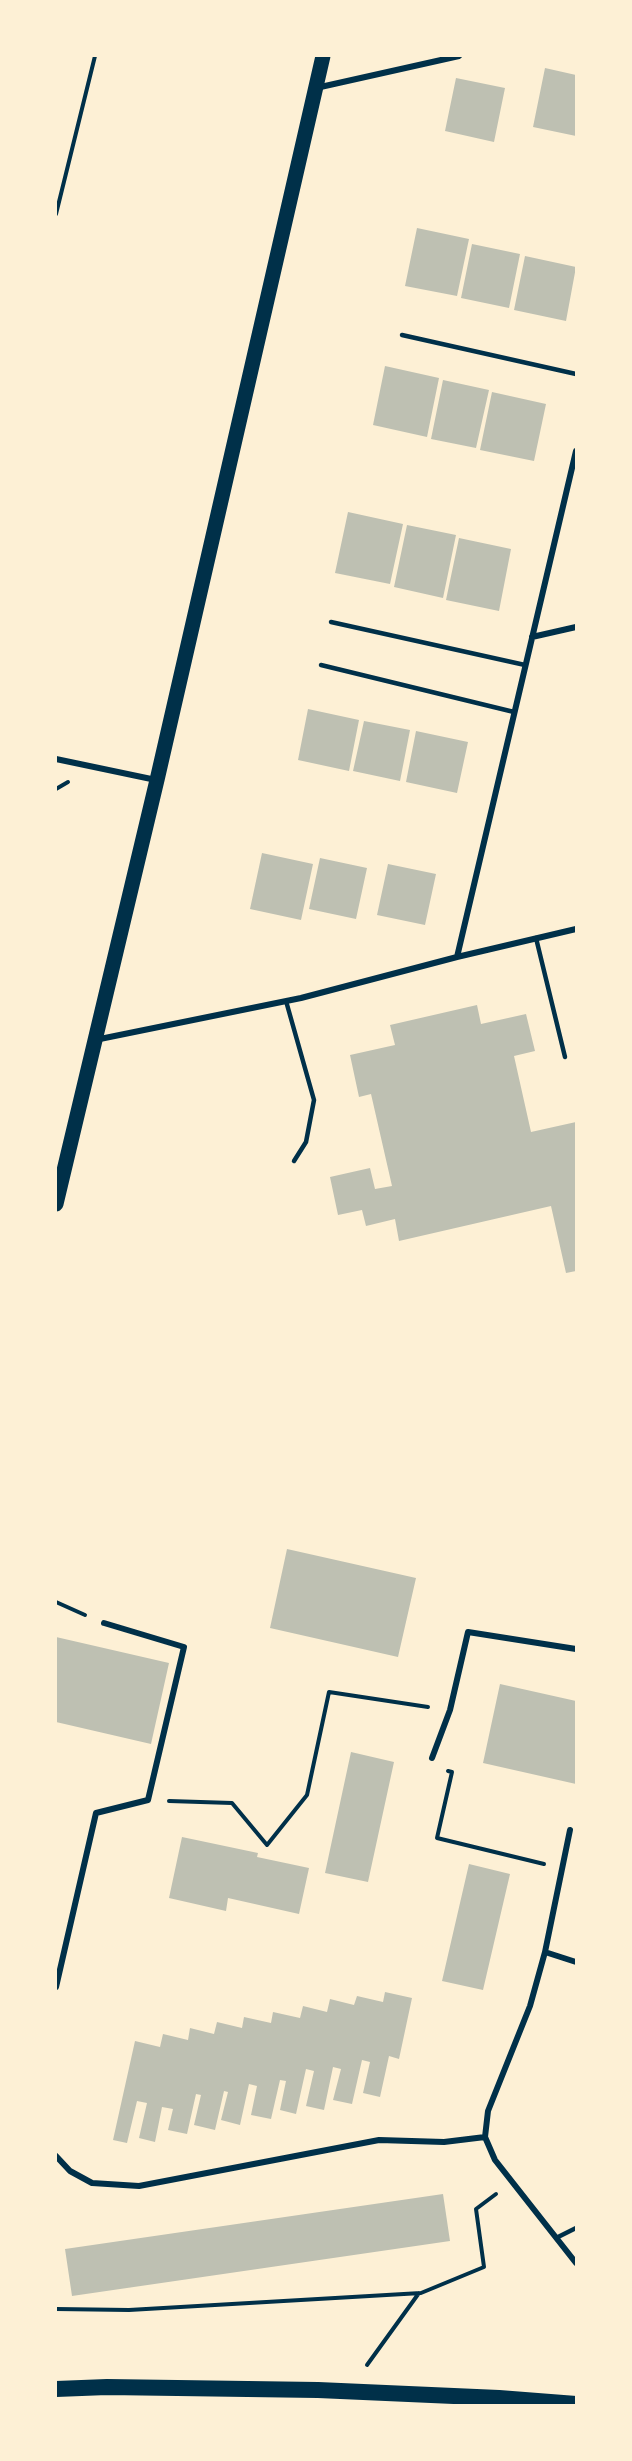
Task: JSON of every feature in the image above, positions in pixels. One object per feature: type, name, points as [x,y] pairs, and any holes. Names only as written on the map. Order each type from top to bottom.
[{"type":"highway","points":[[56,2389],[107,2387],[318,2390],[499,2398],[576,2404]]},
{"type":"main road","points":[[56,1204],[157,780],[323,56]]},
{"type":"street","points":[[315,88],[459,56]]},
{"type":"street","points":[[457,957],[576,451]]},
{"type":"street","points":[[532,637],[576,627]]},
{"type":"street","points":[[56,759],[157,780]]},
{"type":"street","points":[[95,1040],[286,1001],[576,929]]},
{"type":"street","points":[[56,1987],[96,1813],[148,1800],[184,1647],[105,1623]]},
{"type":"street","points":[[432,1758],[450,1710],[468,1632],[576,1649]]},
{"type":"street","points":[[570,1830],[545,1952],[530,2006],[488,2111],[484,2137],[495,2160],[576,2263]]},
{"type":"street","points":[[545,1952],[576,1962]]},
{"type":"street","points":[[56,2156],[70,2171],[92,2183],[138,2186],[379,2140],[444,2142],[484,2137]]},
{"type":"lane","points":[[402,336],[576,374]]},
{"type":"lane","points":[[331,622],[525,664]]},
{"type":"lane","points":[[321,665],[514,712]]},
{"type":"lane","points":[[536,938],[565,1056]]},
{"type":"lane","points":[[286,1001],[314,1100],[306,1142],[294,1161]]},
{"type":"lane","points":[[556,2238],[576,2228]]},
{"type":"path","points":[[56,214],[95,56]]},
{"type":"path","points":[[56,1602],[105,1623]]},
{"type":"path","points":[[148,1800],[232,1803],[267,1845],[307,1795],[329,1692],[450,1710]]},
{"type":"path","points":[[432,1758],[430,1767],[452,1772],[437,1838],[562,1868]]},
{"type":"path","points":[[56,2309],[129,2310],[419,2293],[484,2267],[476,2209],[513,2181]]},
{"type":"path","points":[[367,2365],[419,2293]]},
{"type":"building","points":[[545,68],[576,75],[576,136],[533,127]]},
{"type":"building","points":[[456,78],[505,88],[494,142],[445,131]]},
{"type":"building","points":[[417,228],[469,239],[457,296],[405,286]]},
{"type":"building","points":[[472,244],[520,254],[509,308],[461,298]]},
{"type":"building","points":[[525,256],[576,267],[566,321],[514,310]]},
{"type":"building","points":[[385,366],[439,378],[427,437],[373,425]]},
{"type":"building","points":[[443,380],[489,390],[476,448],[431,439]]},
{"type":"building","points":[[492,392],[546,404],[534,461],[480,450]]},
{"type":"building","points":[[348,512],[403,524],[390,584],[335,573]]},
{"type":"building","points":[[407,525],[456,535],[443,598],[394,587]]},
{"type":"building","points":[[459,538],[511,549],[499,611],[446,600]]},
{"type":"building","points":[[308,709],[359,720],[349,771],[298,760]]},
{"type":"building","points":[[364,721],[410,730],[400,781],[353,771]]},
{"type":"building","points":[[416,731],[468,742],[457,793],[406,782]]},
{"type":"building","points":[[262,853],[313,864],[301,920],[250,909]]},
{"type":"building","points":[[320,858],[367,868],[356,919],[309,909]]},
{"type":"building","points":[[388,864],[436,874],[425,925],[377,915]]},
{"type":"building","points":[[477,1005],[481,1024],[526,1014],[535,1051],[514,1056],[531,1132],[576,1122],[576,1271],[566,1273],[551,1206],[399,1241],[395,1219],[366,1226],[362,1210],[338,1215],[330,1177],[370,1168],[375,1189],[392,1186],[371,1094],[359,1097],[350,1055],[395,1045],[390,1025]]},
{"type":"building","points":[[287,1549],[416,1578],[398,1657],[270,1628]]},
{"type":"building","points":[[56,1637],[169,1663],[151,1744],[56,1722]]},
{"type":"building","points":[[500,1684],[576,1701],[576,1784],[483,1763]]},
{"type":"building","points":[[351,1752],[394,1762],[368,1882],[325,1873]]},
{"type":"building","points":[[182,1837],[258,1853],[257,1857],[309,1868],[299,1914],[228,1898],[226,1911],[169,1898]]},
{"type":"building","points":[[469,1864],[510,1874],[483,1990],[442,1981]]},
{"type":"building","points":[[385,1992],[412,1998],[399,2059],[389,2056],[380,2097],[363,2093],[370,2062],[362,2060],[352,2104],[333,2100],[341,2069],[333,2067],[324,2110],[306,2106],[314,2071],[306,2069],[296,2114],[280,2110],[286,2081],[280,2080],[271,2119],[251,2115],[257,2086],[249,2084],[240,2125],[221,2120],[228,2092],[224,2091],[215,2130],[194,2125],[201,2095],[196,2094],[187,2134],[168,2130],[173,2109],[162,2107],[155,2142],[139,2138],[147,2103],[137,2101],[127,2143],[113,2140],[135,2041],[160,2047],[163,2034],[188,2040],[190,2028],[214,2034],[217,2022],[242,2028],[244,2017],[271,2023],[273,2012],[300,2018],[303,2006],[327,2012],[330,1999],[354,2005],[357,1996],[383,2002]]},
{"type":"building","points":[[443,2194],[450,2241],[72,2296],[65,2249]]}]
